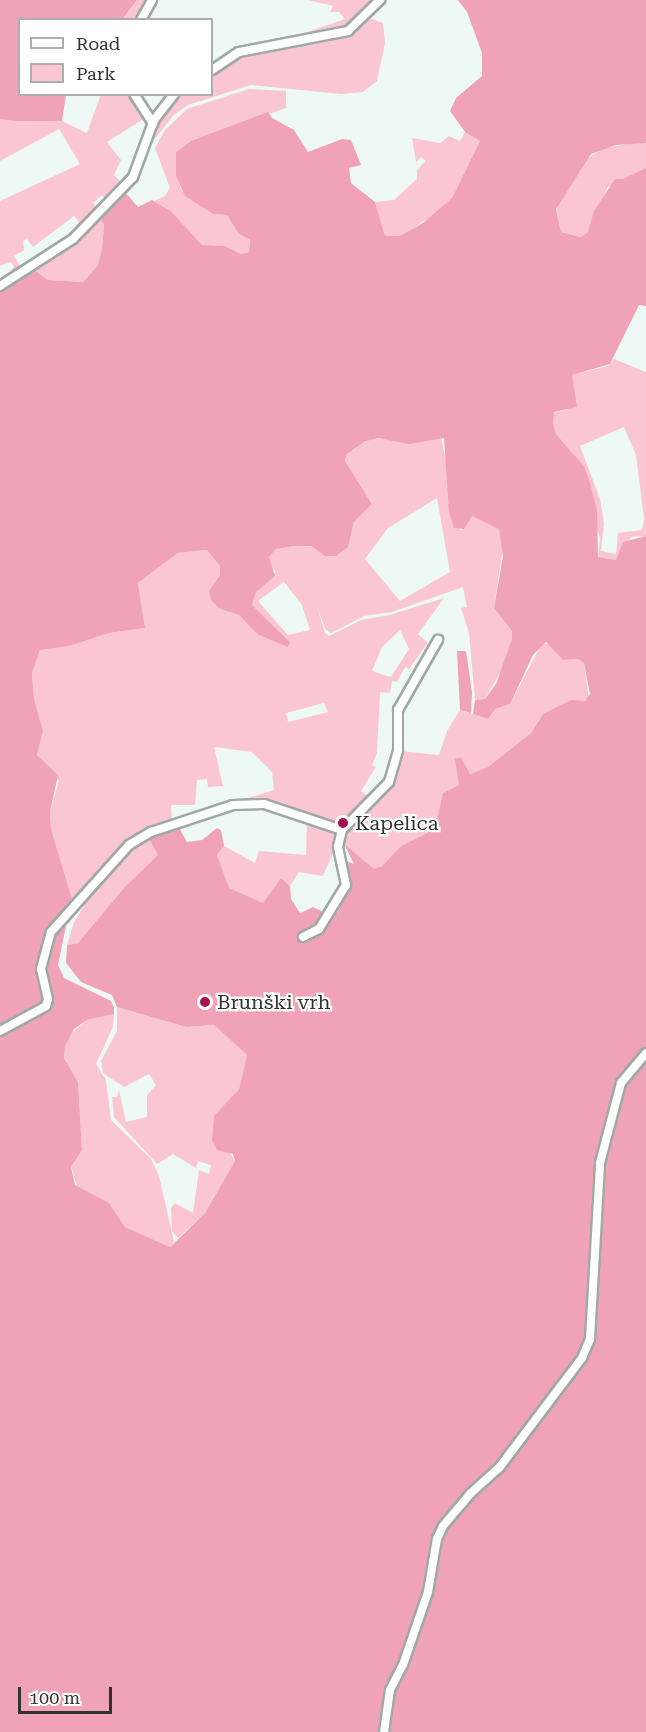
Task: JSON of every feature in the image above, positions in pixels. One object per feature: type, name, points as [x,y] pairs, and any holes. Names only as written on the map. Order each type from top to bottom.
[{"type":"street","points":[[142,18],[152,0]]},
{"type":"street","points":[[213,69],[239,52],[348,31],[380,0]]},
{"type":"street","points":[[135,96],[153,123]]},
{"type":"street","points":[[0,286],[50,257],[133,177],[153,123],[173,96]]},
{"type":"street","points":[[303,937],[319,929],[346,885],[338,847],[342,830],[389,782],[398,750],[398,711],[438,640]]},
{"type":"street","points":[[0,1031],[46,1006],[48,999],[41,969],[51,932],[129,845],[152,832],[233,805],[264,804],[342,830]]},
{"type":"street","points":[[384,1732],[390,1690],[403,1665],[428,1592],[437,1539],[443,1526],[471,1493],[499,1468],[582,1359],[590,1339],[600,1163],[621,1083],[646,1053]]},
{"type":"green space","points":[[137,0],[148,0],[137,18],[124,18]]},
{"type":"green space","points":[[308,0],[377,0],[347,28],[287,39],[345,19],[339,12],[330,12],[333,6]]},
{"type":"green space","points":[[372,19],[383,23],[385,43],[377,81],[363,92],[341,94],[251,85],[188,105],[174,115],[149,146],[156,126],[175,99],[180,96],[213,96],[213,72],[234,59]]},
{"type":"green space","points":[[249,89],[286,91],[286,108],[191,141],[176,152],[176,175],[182,191],[213,214],[227,215],[238,233],[250,240],[249,252],[241,254],[225,246],[202,245],[171,211],[154,201],[165,196],[170,188],[155,148],[165,130],[187,109]]},
{"type":"green space","points":[[100,96],[131,96],[145,118],[107,142],[121,160],[114,175],[123,184],[103,205],[106,199],[102,195],[93,203],[98,209],[58,249],[37,262],[10,271],[14,267],[11,262],[0,266],[0,201],[80,164],[59,129],[0,161],[0,119],[62,121],[87,133]],"holes":[[[74,216],[79,222],[51,250],[20,266],[14,256],[24,250],[23,241],[27,239],[33,247]]]},
{"type":"green space","points":[[465,132],[480,141],[452,198],[435,214],[400,237],[385,236],[375,202],[394,200],[417,179],[417,170],[426,161],[421,157],[416,162],[412,138],[440,143],[449,136],[460,141]]},
{"type":"green space","points":[[639,142],[646,143],[646,168],[608,187],[588,232],[581,237],[561,232],[556,207],[587,159],[604,148]]},
{"type":"green space","points":[[99,214],[104,225],[98,265],[83,282],[48,280],[33,269],[54,257]]},
{"type":"green space","points":[[614,359],[646,372],[646,536],[631,537],[616,560],[598,557],[600,538],[574,454],[556,434],[553,423],[553,413],[569,409],[572,375],[608,366]],"holes":[[[624,427],[636,455],[644,519],[642,530],[618,533],[616,554],[601,551],[604,523],[600,499],[580,446]]]},
{"type":"green space","points":[[441,437],[450,479],[449,499],[461,531],[472,516],[491,522],[499,529],[503,547],[494,608],[512,631],[512,639],[507,661],[485,699],[475,700],[469,633],[461,608],[467,607],[463,587],[392,612],[364,616],[331,633],[325,629],[317,606],[325,633],[329,636],[361,620],[390,615],[444,598],[418,634],[428,643],[409,669],[405,667],[397,682],[392,681],[390,693],[380,692],[377,753],[372,765],[376,767],[361,791],[373,800],[343,828],[248,802],[248,798],[274,790],[272,772],[252,752],[214,747],[223,786],[208,787],[207,779],[197,780],[195,805],[171,805],[172,820],[123,847],[92,887],[73,902],[51,829],[50,812],[59,781],[37,755],[43,731],[34,699],[32,673],[40,650],[70,646],[109,633],[145,628],[138,583],[178,553],[207,550],[221,566],[220,575],[210,591],[220,609],[239,615],[257,634],[290,642],[252,605],[256,592],[276,572],[268,562],[269,557],[276,549],[294,546],[348,547],[354,522],[372,504],[345,461],[347,454],[371,438],[421,441]],"holes":[[[437,498],[450,572],[400,601],[365,559],[388,528]],[[284,582],[302,605],[310,630],[288,635],[258,601]],[[400,630],[409,649],[391,677],[372,671],[382,647]],[[324,703],[328,712],[288,722],[286,713]]]},
{"type":"green space","points":[[542,643],[549,644],[563,660],[578,659],[584,663],[589,699],[543,714],[531,733],[488,767],[470,774],[461,757],[459,785],[443,793],[437,819],[429,832],[401,846],[382,866],[374,870],[344,844],[344,833],[391,783],[400,751],[439,755],[447,731],[460,710],[488,719],[494,709],[510,704]]},
{"type":"green space","points":[[307,819],[336,831],[350,879],[338,870],[334,851],[323,876],[299,872],[290,886],[281,878],[263,904],[228,888],[217,855],[224,846],[255,863],[259,851],[306,855]]},
{"type":"green space","points":[[148,837],[159,855],[78,943],[67,945],[74,922],[112,862],[123,851]]},
{"type":"green space","points":[[117,1007],[186,1027],[214,1025],[247,1055],[239,1089],[214,1117],[216,1132],[235,1161],[205,1213],[178,1238],[172,1231],[171,1208],[175,1203],[193,1213],[199,1170],[209,1174],[211,1165],[198,1161],[196,1168],[173,1154],[157,1164],[114,1117],[112,1097],[117,1097],[119,1090],[126,1122],[147,1117],[147,1095],[156,1085],[149,1074],[124,1087],[103,1073],[101,1061],[117,1031]]},
{"type":"green space","points":[[114,1014],[113,1027],[96,1064],[106,1080],[111,1120],[151,1159],[159,1176],[174,1242],[170,1247],[125,1227],[109,1203],[78,1189],[71,1167],[82,1150],[78,1082],[64,1058],[65,1046],[68,1036],[87,1020]]},
{"type":"shaded area","points":[[0,0],[137,0],[124,18],[18,18],[18,96],[66,96],[62,121],[0,119]]},
{"type":"shaded area","points":[[458,0],[646,0],[646,143],[616,145],[591,154],[556,209],[561,232],[581,237],[588,232],[594,211],[615,179],[623,179],[646,168],[646,306],[639,305],[610,364],[572,375],[577,407],[554,412],[553,423],[556,434],[584,466],[590,483],[597,511],[598,557],[616,560],[623,542],[646,536],[646,1732],[0,1732],[0,1035],[45,1012],[50,1006],[44,972],[53,933],[68,916],[58,965],[64,978],[111,1001],[114,1008],[114,1014],[87,1020],[74,1029],[65,1046],[64,1058],[78,1082],[82,1150],[71,1167],[75,1185],[109,1203],[125,1227],[170,1247],[205,1213],[235,1161],[233,1154],[217,1150],[212,1141],[214,1116],[239,1089],[247,1055],[214,1025],[186,1027],[117,1007],[112,995],[81,982],[66,963],[67,945],[78,943],[125,887],[158,855],[148,837],[177,824],[187,842],[202,840],[217,828],[221,830],[224,846],[217,855],[229,888],[263,903],[281,878],[290,886],[291,899],[300,913],[313,907],[332,916],[338,912],[349,885],[346,861],[354,864],[344,844],[374,869],[382,866],[401,846],[429,832],[437,819],[443,793],[459,785],[455,759],[461,757],[470,774],[488,767],[531,733],[543,714],[571,700],[585,701],[590,694],[584,663],[578,659],[563,660],[546,642],[533,655],[510,704],[495,709],[488,719],[473,714],[475,700],[485,699],[496,684],[512,639],[512,631],[494,608],[503,556],[499,529],[472,516],[464,529],[454,528],[449,512],[444,438],[409,444],[378,438],[366,441],[347,454],[345,461],[372,504],[354,522],[348,547],[336,556],[325,556],[311,546],[294,546],[276,549],[269,557],[275,576],[256,592],[252,605],[290,642],[288,647],[257,634],[239,615],[220,609],[211,600],[209,591],[220,575],[220,566],[207,550],[178,553],[138,583],[145,628],[109,633],[70,646],[40,650],[32,673],[34,699],[43,731],[37,755],[58,775],[50,812],[51,829],[73,902],[53,923],[40,952],[45,1001],[42,1007],[0,1029],[0,290],[33,269],[48,280],[83,282],[98,265],[102,248],[104,225],[99,214],[124,191],[138,207],[152,200],[171,211],[202,245],[225,246],[241,254],[249,252],[250,240],[238,233],[227,215],[213,214],[185,196],[176,176],[176,152],[191,141],[268,112],[272,118],[294,130],[308,152],[342,139],[351,140],[361,165],[349,168],[351,183],[375,202],[385,236],[400,236],[423,223],[452,198],[480,141],[465,132],[450,111],[456,98],[482,76],[482,53],[467,12]]},
{"type":"shaded area","points":[[457,651],[466,651],[472,692],[471,713],[460,710]]},
{"type":"place","name":"Kapelica","points":[[343,823]]},
{"type":"place","name":"Brunški vrh","points":[[205,1002]]}]
